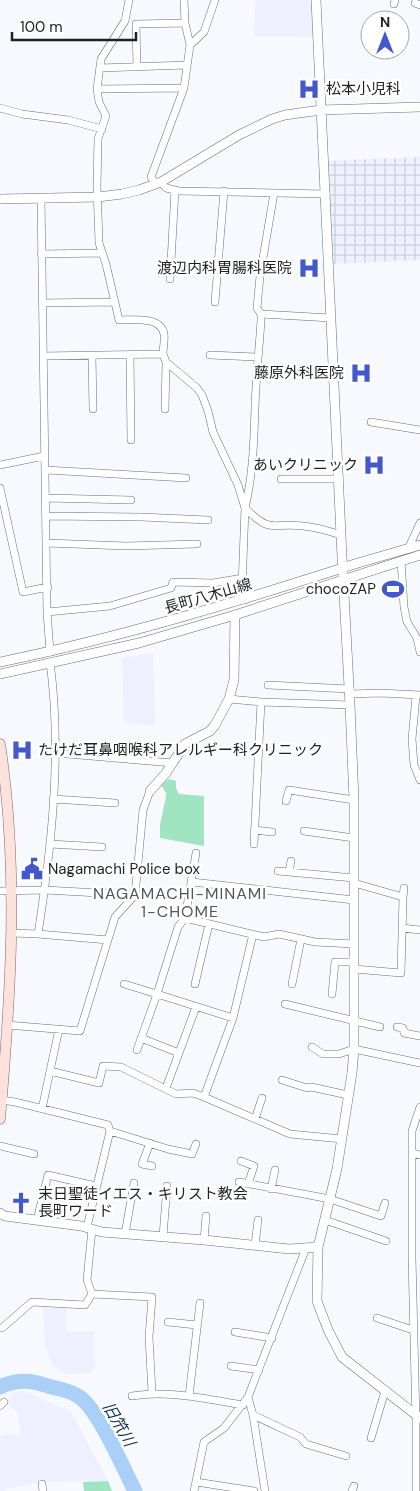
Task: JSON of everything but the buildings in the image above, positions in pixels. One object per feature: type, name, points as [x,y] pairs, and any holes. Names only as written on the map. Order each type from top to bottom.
[{"type":"main road","points":[[0,744],[7,789],[12,891],[12,933],[3,1026],[0,1118]]},
{"type":"street","points":[[129,0],[125,21],[101,59],[97,89],[99,102],[106,116],[98,139],[98,243],[111,284],[119,320],[150,320],[160,326],[164,333],[163,354],[166,362],[165,409]]},
{"type":"street","points":[[184,0],[185,23],[190,45],[184,88],[151,177],[166,188],[175,190],[326,194]]},
{"type":"street","points":[[190,45],[204,32],[215,0]]},
{"type":"street","points":[[316,0],[354,800],[354,1049],[342,1139],[318,1248],[318,1300],[328,1330],[342,1356],[418,1416]]},
{"type":"street","points":[[138,67],[136,24],[185,23]]},
{"type":"street","points":[[100,68],[187,65]]},
{"type":"street","points":[[97,89],[184,88]]},
{"type":"street","points":[[0,199],[98,197],[131,192],[159,183],[239,135],[265,122],[285,115],[321,110],[420,107]]},
{"type":"street","points":[[0,108],[22,114],[68,120],[102,129]]},
{"type":"street","points":[[170,279],[175,190]]},
{"type":"street","points":[[215,302],[224,191]]},
{"type":"street","points":[[245,600],[242,587],[245,508],[250,489],[255,443],[261,314],[257,308],[260,276],[274,192]]},
{"type":"street","points":[[41,198],[47,612],[50,652]]},
{"type":"street","points":[[41,254],[102,253]]},
{"type":"street","points":[[42,303],[114,302]]},
{"type":"street","points":[[261,314],[331,318]]},
{"type":"street","points":[[43,356],[163,354]]},
{"type":"street","points":[[130,355],[131,440]]},
{"type":"street","points":[[210,355],[258,357]]},
{"type":"street","points":[[92,356],[93,409]]},
{"type":"street","points":[[166,362],[197,388],[202,395],[213,432],[238,485],[245,508],[259,522],[268,526],[302,526],[341,535]]},
{"type":"street","points":[[371,422],[420,430]]},
{"type":"street","points":[[0,465],[44,456]]},
{"type":"street","points":[[46,470],[186,478]]},
{"type":"street","points":[[281,479],[339,479]]},
{"type":"street","points":[[0,488],[23,592],[48,587]]},
{"type":"street","points":[[46,498],[131,500]]},
{"type":"street","points":[[46,516],[208,520]]},
{"type":"street","points":[[408,548],[420,523]]},
{"type":"street","points":[[47,542],[126,546],[197,544]]},
{"type":"street","name":"長町八木山線","points":[[0,662],[50,652],[245,600],[420,544]]},
{"type":"street","points":[[0,674],[172,634],[420,555]]},
{"type":"street","points":[[402,561],[404,607],[407,622],[417,638],[420,652]]},
{"type":"street","points":[[47,612],[110,606],[171,588],[174,582],[213,583],[243,578]]},
{"type":"street","points":[[3,1026],[80,1032],[115,917],[135,895],[143,810],[150,791],[188,741],[203,735],[215,726],[229,699],[234,680],[235,615]]},
{"type":"street","points":[[169,621],[172,634]]},
{"type":"street","points":[[38,934],[50,844],[56,753],[50,662]]},
{"type":"street","points":[[268,685],[418,696],[412,739],[414,765],[420,780]]},
{"type":"street","points":[[229,699],[261,702],[350,704]]},
{"type":"street","points":[[254,844],[261,702]]},
{"type":"street","points":[[56,753],[173,763]]},
{"type":"street","points":[[286,801],[289,790],[354,800]]},
{"type":"street","points":[[53,799],[115,803]]},
{"type":"street","points":[[254,830],[272,832]]},
{"type":"street","points":[[304,831],[354,838]]},
{"type":"street","points":[[50,844],[102,847]]},
{"type":"street","points":[[137,1050],[178,927],[185,918],[196,853]]},
{"type":"street","points":[[289,872],[291,860]]},
{"type":"street","points":[[278,870],[354,881],[403,897]]},
{"type":"street","points":[[192,882],[354,900]]},
{"type":"street","points":[[332,994],[335,962],[401,973],[404,888]]},
{"type":"street","points":[[0,891],[45,890],[135,895]]},
{"type":"street","points":[[185,918],[264,936],[278,934],[329,943],[354,944]]},
{"type":"street","points":[[195,984],[209,924]]},
{"type":"street","points":[[402,928],[420,930]]},
{"type":"street","points":[[12,933],[108,940]]},
{"type":"street","points":[[204,1097],[233,1018],[253,934]]},
{"type":"street","points":[[292,984],[301,939]]},
{"type":"street","points":[[124,984],[233,1018]]},
{"type":"street","points":[[285,1004],[380,1027]]},
{"type":"street","points":[[166,1088],[196,1006]]},
{"type":"street","points":[[397,1027],[403,1028],[404,1032],[420,1036]]},
{"type":"street","points":[[42,1109],[60,1029]]},
{"type":"street","points":[[142,1038],[179,1053]]},
{"type":"street","points":[[312,1047],[323,1054],[332,1055],[354,1049],[420,1063]]},
{"type":"street","points":[[50,1071],[99,1083],[104,1066],[121,1067],[176,1094],[193,1093],[290,1134],[342,1139]]},
{"type":"street","points":[[282,1080],[307,1088],[311,1087],[348,1095]]},
{"type":"street","points":[[255,1119],[262,1098]]},
{"type":"street","points":[[2,1100],[108,1125],[110,1131],[96,1186],[89,1228],[87,1280],[92,1294]]},
{"type":"street","points":[[416,1491],[416,1421],[418,1416],[413,1330],[412,1130],[420,1107]]},
{"type":"street","points":[[110,1131],[192,1154],[196,1144]]},
{"type":"street","points":[[150,1143],[142,1164],[152,1166]]},
{"type":"street","points":[[0,1146],[34,1154]]},
{"type":"street","points":[[412,1153],[420,1155]]},
{"type":"street","points":[[241,1161],[254,1166],[248,1184]]},
{"type":"street","points":[[271,1189],[275,1170]]},
{"type":"street","points":[[37,1220],[48,1175],[96,1186]]},
{"type":"street","points":[[239,1182],[330,1199],[381,1216],[385,1203]]},
{"type":"street","points":[[125,1234],[134,1183]]},
{"type":"street","points":[[163,1236],[167,1186]]},
{"type":"street","points":[[0,1212],[5,1216],[89,1228],[102,1232],[163,1236],[289,1249],[318,1248]]},
{"type":"street","points":[[204,1240],[206,1216]]},
{"type":"street","points":[[255,1245],[258,1220]]},
{"type":"street","points":[[325,1220],[386,1242]]},
{"type":"street","points":[[194,1491],[204,1442],[224,1428],[248,1397],[306,1248]]},
{"type":"street","points":[[0,1328],[32,1302],[85,1305],[92,1294]]},
{"type":"street","points":[[92,1294],[152,1297],[150,1337],[152,1393]]},
{"type":"street","points":[[189,1396],[200,1303]]},
{"type":"street","points":[[377,1318],[413,1330]]},
{"type":"street","points":[[168,1322],[197,1325]]},
{"type":"street","points":[[235,1332],[272,1338]]},
{"type":"street","points":[[231,1366],[259,1370]]},
{"type":"street","points":[[371,1438],[385,1391]]},
{"type":"street","points":[[132,1396],[152,1393],[189,1396],[243,1405]]},
{"type":"street","points":[[248,1397],[253,1414],[265,1491]]},
{"type":"street","points":[[253,1414],[300,1437],[306,1444],[346,1456]]},
{"type":"street","points":[[196,1482],[254,1491]]},
{"type":"shaded area","points":[[255,0],[313,0],[314,37],[254,37]]},
{"type":"shaded area","points":[[420,157],[420,260],[333,264],[328,161]]},
{"type":"shaded area","points":[[153,652],[155,725],[124,722],[122,659]]},
{"type":"shaded area","points":[[43,1307],[67,1308],[67,1331],[94,1331],[95,1368],[92,1369],[92,1373],[67,1374],[53,1366],[45,1346]]},
{"type":"shaded area","points":[[19,1391],[32,1394],[71,1412],[108,1481],[38,1482],[0,1491],[0,1436],[21,1435],[18,1413],[10,1406],[8,1401],[14,1393]]},
{"type":"green space","points":[[169,779],[176,781],[176,788],[179,794],[204,796],[204,846],[160,838],[160,825],[166,796],[161,785]]},
{"type":"green space","points":[[108,1481],[112,1491],[84,1491],[83,1482]]},
{"type":"waterway","name":"旧笊川","points":[[0,1387],[12,1383],[30,1382],[67,1391],[78,1396],[86,1403],[102,1425],[135,1491]]},
{"type":"place","name":"松本小児科","points":[[309,89]]},
{"type":"place","name":"渡辺内科胃腸科医院","points":[[309,268]]},
{"type":"place","name":"藤原外科医院","points":[[361,373]]},
{"type":"place","name":"あいクリニック","points":[[374,465]]},
{"type":"place","name":"chocoZAP","points":[[393,589]]},
{"type":"place","name":"たけだ耳鼻咽喉科アレルギー科クリニック","points":[[22,750]]},
{"type":"place","name":"Nagamachi Police box","points":[[32,869]]},
{"type":"place","name":"末日聖徒イエス・キリスト教会 長町ワード","points":[[21,1203]]},
{"type":"district","name":"NAGAMACHI-MINAMI 1-CHOME","points":[[180,902]]}]
